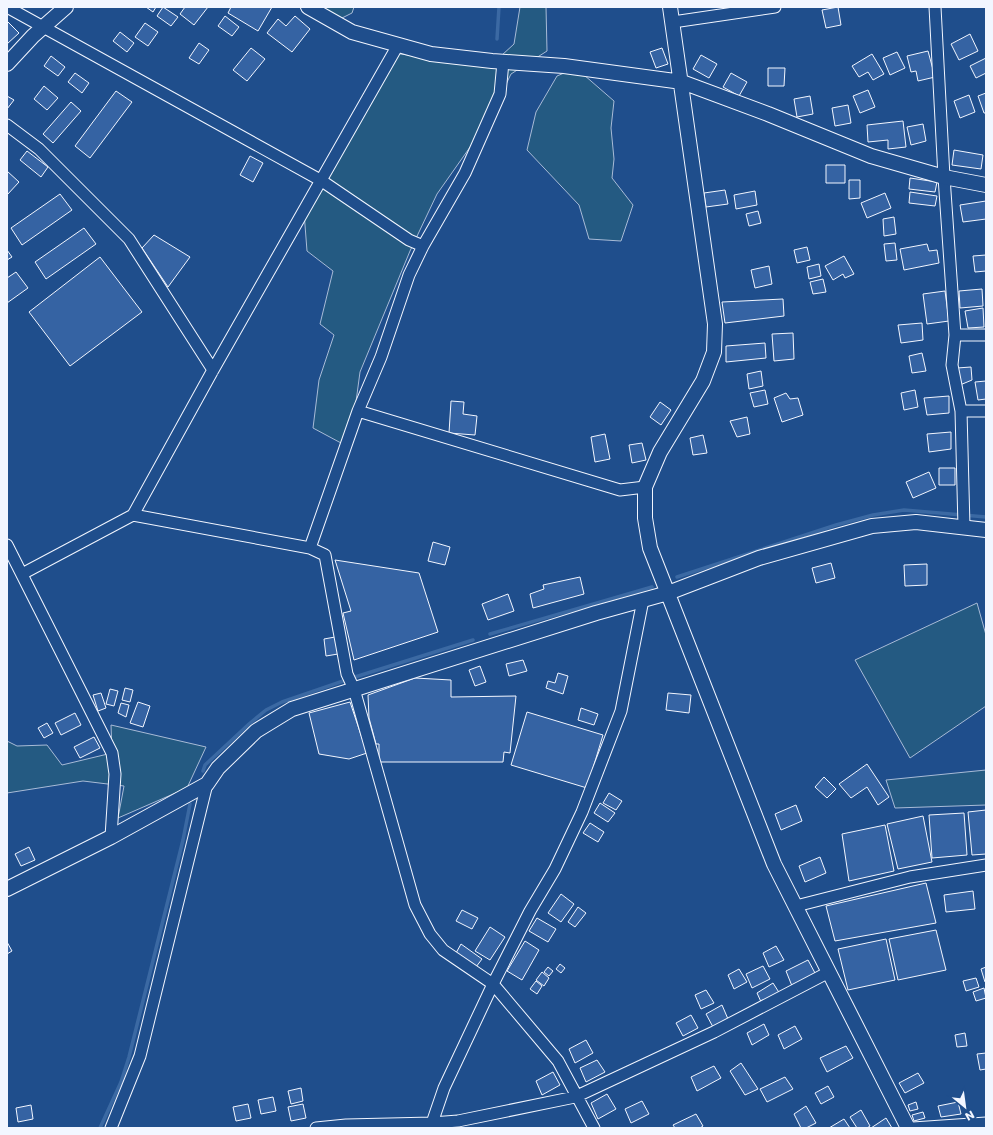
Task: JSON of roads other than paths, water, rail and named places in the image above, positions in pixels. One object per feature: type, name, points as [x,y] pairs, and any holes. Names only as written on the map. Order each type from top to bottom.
[{"type":"street","points":[[7,7],[322,181],[409,240],[423,246]]},
{"type":"street","points":[[7,64],[33,36],[44,28],[66,7]]},
{"type":"street","points":[[308,7],[352,32],[430,54],[503,62],[564,66],[682,82],[768,114],[871,156],[944,177],[986,185]]},
{"type":"street","points":[[670,7],[682,82],[715,324],[714,352],[703,381],[660,452],[645,487],[646,518],[650,548],[774,864],[908,1128]]},
{"type":"street","points":[[673,22],[775,7]]},
{"type":"street","points":[[935,7],[944,177],[955,335],[952,365],[961,411],[963,518]]},
{"type":"street","points":[[22,574],[133,515],[213,370],[322,181],[398,45]]},
{"type":"street","points":[[310,548],[358,411],[381,356],[409,275],[423,246],[465,173],[500,94],[503,62]]},
{"type":"street","points":[[7,125],[39,149],[129,239],[213,370]]},
{"type":"street","points":[[955,335],[986,335]]},
{"type":"street","points":[[358,411],[620,490],[645,487]]},
{"type":"street","points":[[961,411],[986,411]]},
{"type":"street","points":[[133,515],[310,548],[325,555],[350,683],[416,905],[430,934],[443,950],[493,984],[558,1061],[575,1097],[594,1128]]},
{"type":"street","points":[[111,1128],[140,1056],[207,784],[218,768],[256,731],[292,709],[350,683],[668,593],[759,558],[872,526],[963,518],[986,530]]},
{"type":"street","points":[[7,545],[112,753],[115,774],[111,837]]},
{"type":"street","points":[[432,1123],[444,1088],[493,984],[530,911],[555,869],[582,812],[622,711],[643,600]]},
{"type":"street","points":[[7,889],[111,837],[207,784]]},
{"type":"street","points":[[796,906],[910,876],[986,865]]},
{"type":"street","points":[[316,1128],[346,1125],[432,1123],[459,1124],[575,1097],[714,1032],[829,972]]},
{"type":"street","points":[[913,1128],[986,1123]]},
{"type":"waterway","points":[[497,39],[499,7]]},
{"type":"waterway","points":[[677,577],[836,525],[873,515],[904,510],[986,517]]},
{"type":"waterway","points":[[490,634],[652,587]]},
{"type":"waterway","points":[[203,771],[205,765],[249,724],[266,710],[282,702],[355,677],[473,640]]},
{"type":"waterway","points":[[100,1128],[121,1082],[129,1057],[183,840],[190,804]]}]
